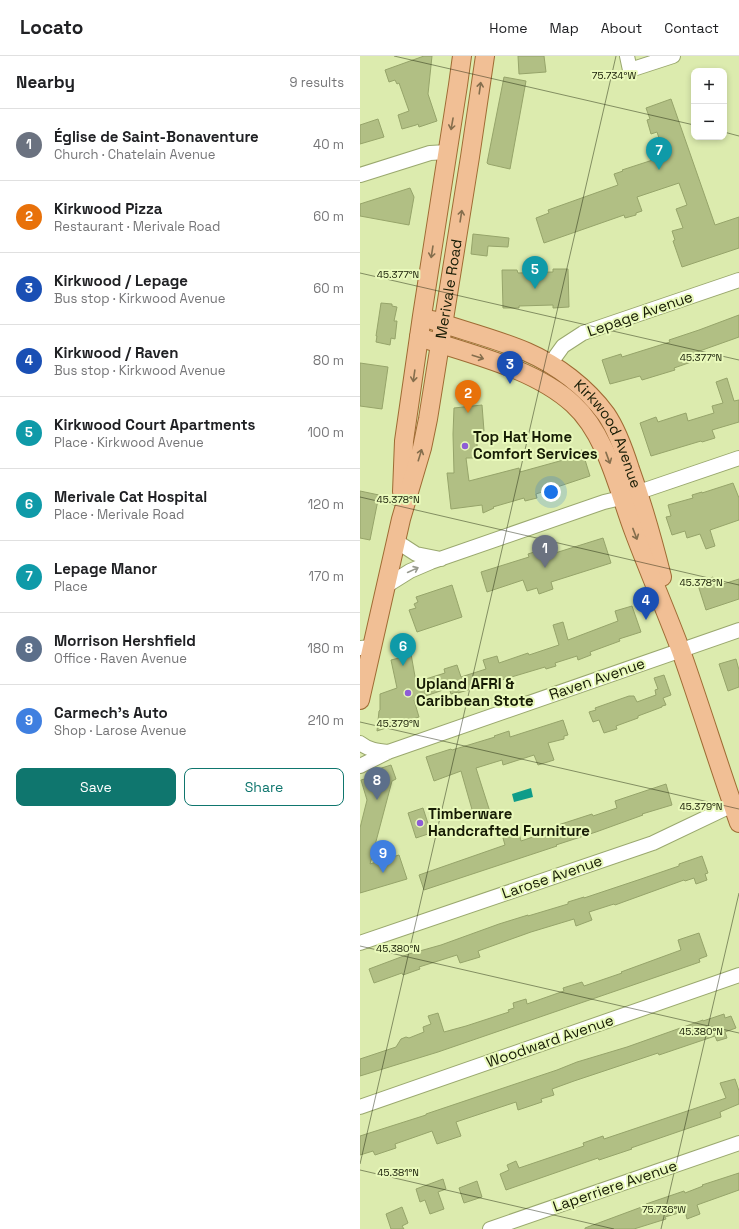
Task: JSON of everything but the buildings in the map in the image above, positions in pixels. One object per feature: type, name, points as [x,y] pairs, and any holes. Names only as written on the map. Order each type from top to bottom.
[{"type":"main road","name":"Merivale Road","points":[[401,519],[404,441],[462,56]]},
{"type":"main road","name":"Merivale Road","points":[[360,700],[366,647],[386,586],[401,519],[422,448],[441,345],[485,56]]},
{"type":"main road","name":"Kirkwood Avenue","points":[[422,316],[514,347],[550,364],[561,371],[584,391],[606,414],[624,450],[639,492],[680,650]]},
{"type":"main road","name":"Kirkwood Avenue","points":[[419,337],[529,375],[553,389],[573,404],[592,426],[604,449],[621,498],[680,650],[736,803],[739,823]]},
{"type":"street","points":[[627,56],[630,70],[673,56]]},
{"type":"street","points":[[360,175],[430,154],[447,152]]},
{"type":"street","name":"Lepage Avenue","points":[[550,364],[563,346],[583,333],[739,280]]},
{"type":"street","points":[[639,492],[739,458]]},
{"type":"street","points":[[386,586],[410,571],[442,559],[604,502],[621,498]]},
{"type":"street","points":[[396,541],[416,554],[442,559]]},
{"type":"street","name":"Raven Avenue","points":[[360,766],[388,752],[739,630]]},
{"type":"street","name":"Raven Avenue","points":[[360,743],[365,748],[374,751],[388,752]]},
{"type":"street","name":"Larose Avenue","points":[[360,943],[653,843],[736,803]]},
{"type":"street","name":"Woodward Avenue","points":[[360,1107],[739,975]]},
{"type":"street","name":"Laperriere Avenue","points":[[490,1229],[507,1226],[739,1143]]},
{"type":"water","points":[[531,788],[533,797],[514,802],[512,794]]},
{"type":"place","name":"Lepage Manor","points":[[659,170]]},
{"type":"place","name":"Kirkwood Court Apartments","points":[[535,289]]},
{"type":"place","name":"Kirkwood / Lepage","points":[[510,384]]},
{"type":"place","name":"Kirkwood Pizza","points":[[468,413]]},
{"type":"place","name":"Top Hat Home Comfort Services","points":[[465,446]]},
{"type":"place","name":"Église de Saint-Bonaventure","points":[[545,568]]},
{"type":"place","name":"Kirkwood / Raven","points":[[646,620]]},
{"type":"place","name":"Merivale Cat Hospital","points":[[403,666]]},
{"type":"place","name":"Upland AFRI & Caribbean Stote","points":[[408,693]]},
{"type":"place","name":"Morrison Hershfield","points":[[377,800]]},
{"type":"place","name":"Timberware Handcrafted Furniture","points":[[420,823]]},
{"type":"place","name":"Carmech's Auto","points":[[383,873]]}]
